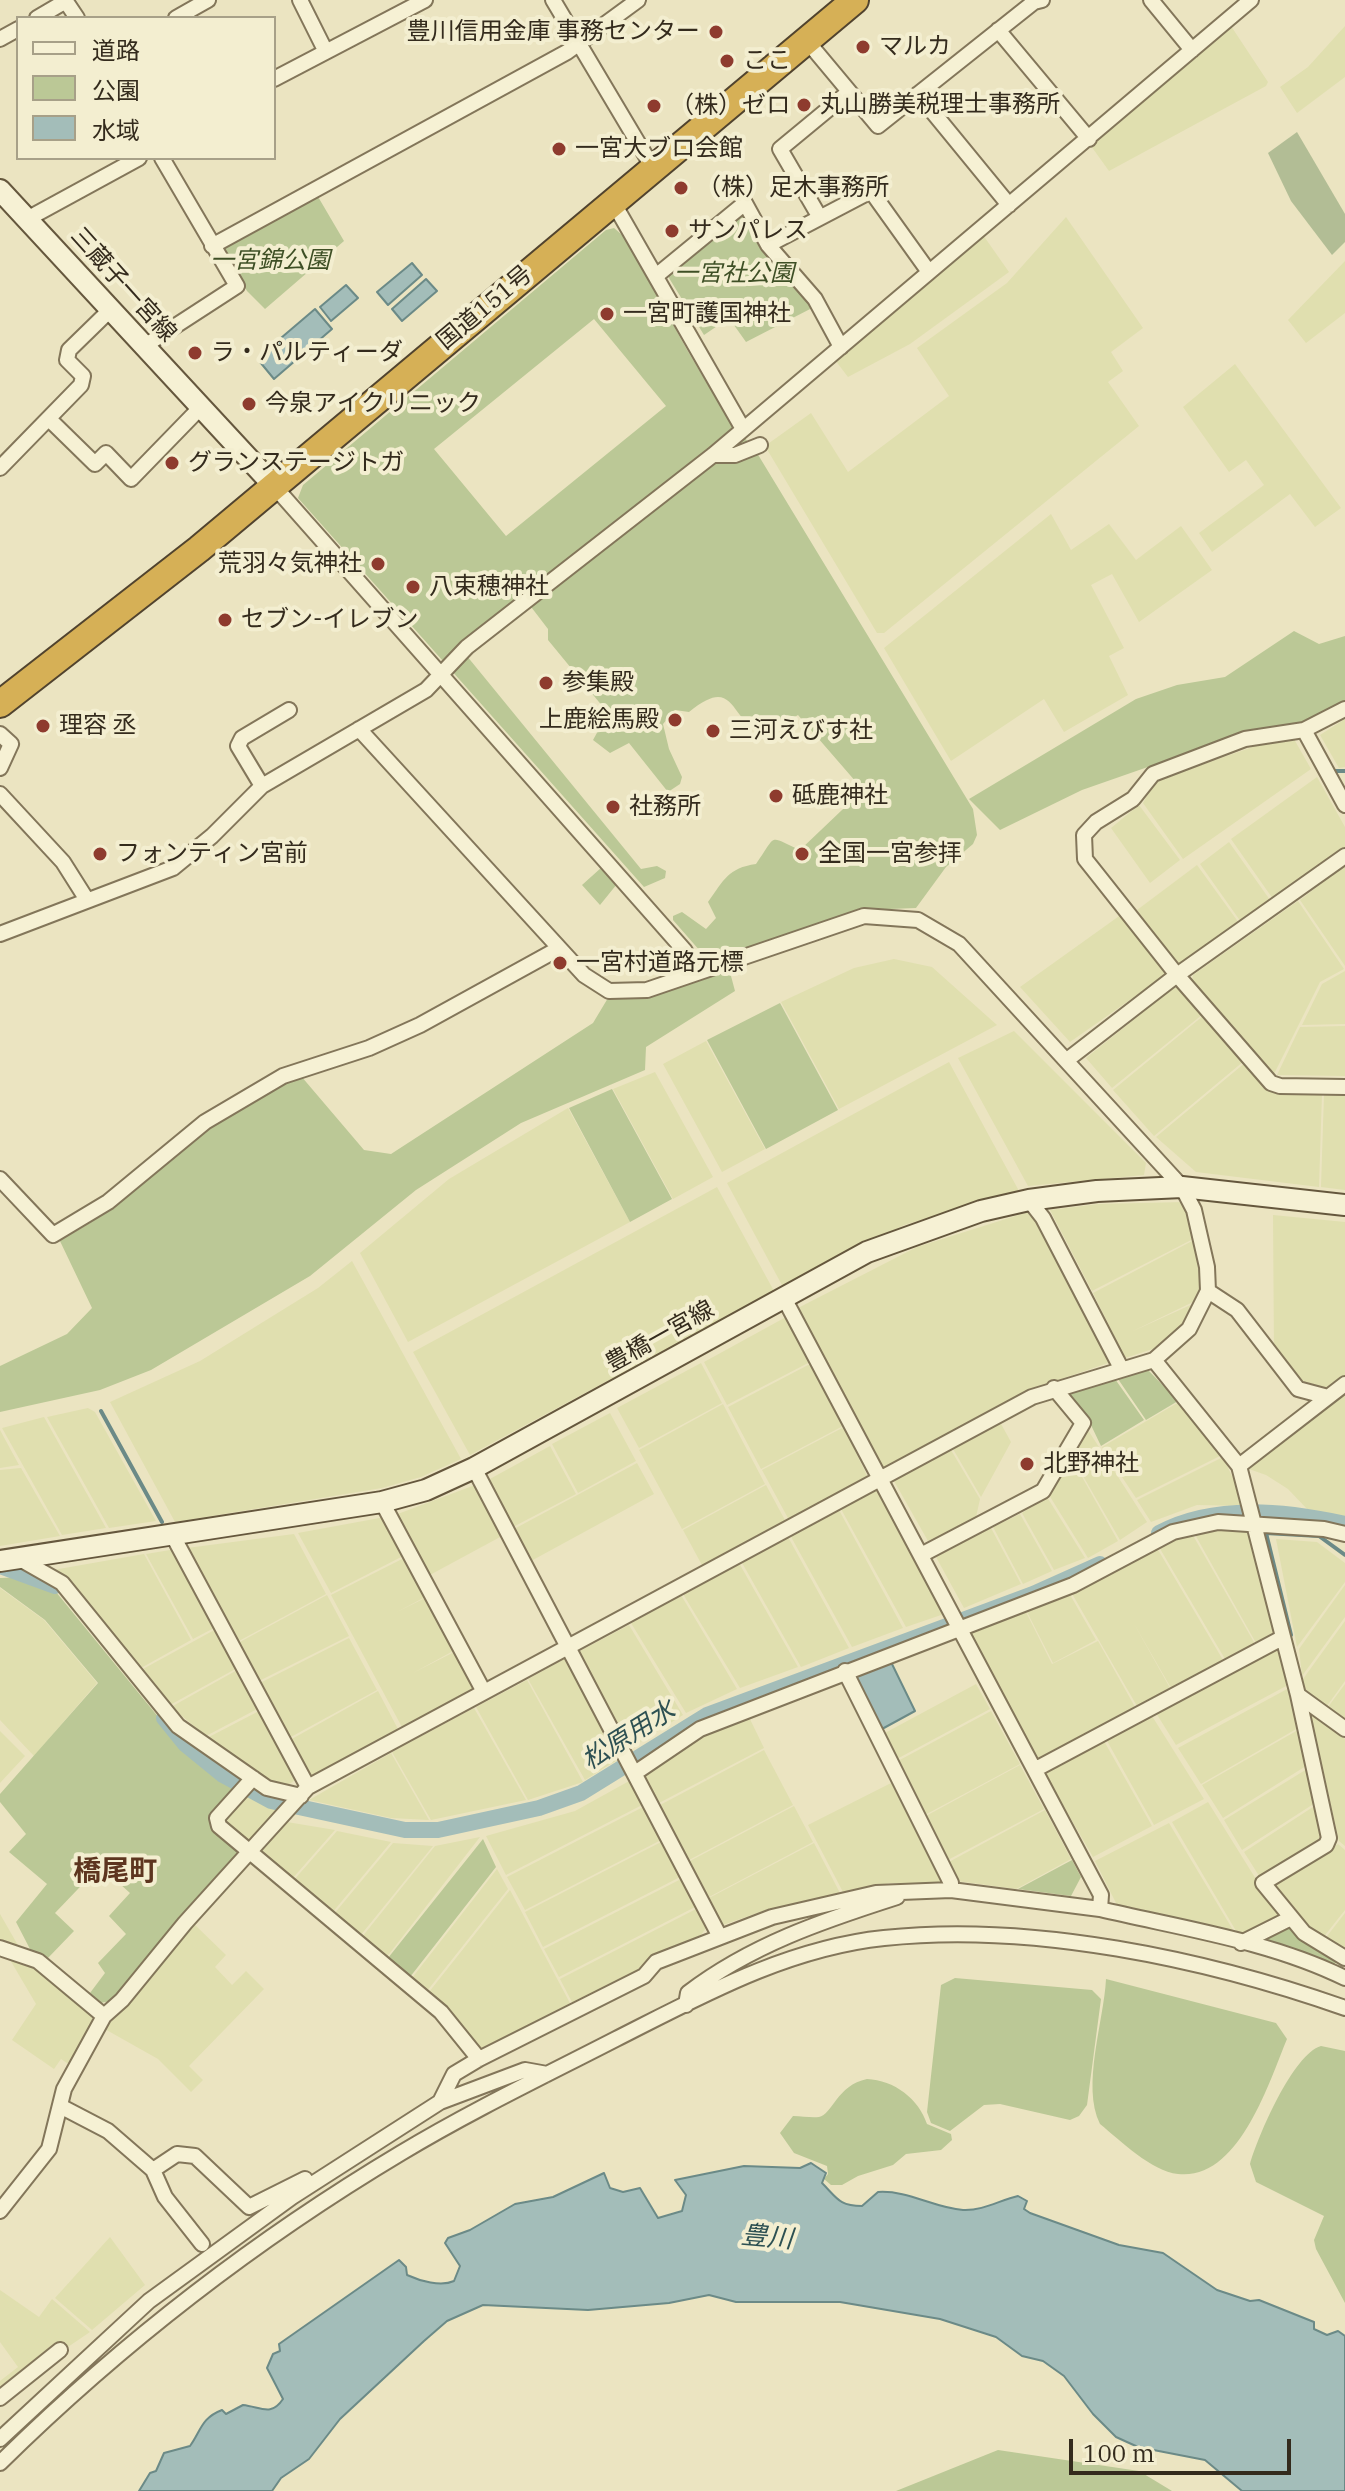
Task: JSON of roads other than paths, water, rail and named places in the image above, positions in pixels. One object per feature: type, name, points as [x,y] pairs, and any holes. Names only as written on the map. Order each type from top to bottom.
[{"type":"highway","name":"国道151号","points":[[0,704],[199,549],[855,0]]},
{"type":"main road","name":"三蔵子一宮線","points":[[0,190],[274,486]]},
{"type":"main road","name":"豊橋一宮線","points":[[9,1559],[382,1502],[426,1490],[474,1468],[867,1252],[912,1234],[1029,1200],[1097,1191],[1182,1187],[1345,1205]]},
{"type":"street","points":[[40,16],[66,0]]},
{"type":"street","points":[[180,16],[208,0]]},
{"type":"street","points":[[300,0],[325,50]]},
{"type":"street","points":[[276,78],[425,0]]},
{"type":"street","points":[[553,0],[653,168]]},
{"type":"street","points":[[212,246],[577,43],[638,0]]},
{"type":"street","points":[[807,41],[878,126],[1034,2],[1042,0]]},
{"type":"street","points":[[1151,0],[1192,50]]},
{"type":"street","points":[[0,934],[173,868],[212,836],[262,786],[426,690],[467,647],[713,455],[1251,0]]},
{"type":"street","points":[[998,30],[1089,139]]},
{"type":"street","points":[[819,216],[780,149],[849,92]]},
{"type":"street","points":[[918,94],[1009,205]]},
{"type":"street","points":[[29,218],[135,160]]},
{"type":"street","points":[[143,347],[237,286],[163,160]]},
{"type":"street","points":[[768,245],[871,191],[929,272]]},
{"type":"street","points":[[613,202],[743,429]]},
{"type":"street","points":[[656,276],[745,203],[768,245],[815,299],[841,347]]},
{"type":"street","points":[[0,468],[81,385],[83,376],[67,360],[69,350],[109,311]]},
{"type":"street","points":[[49,419],[95,464],[106,453],[131,479],[200,408]]},
{"type":"street","points":[[713,455],[735,455],[760,445]]},
{"type":"street","points":[[274,486],[685,951]]},
{"type":"street","points":[[1345,709],[1304,730],[1245,739],[1153,774],[1133,799],[1103,816],[1084,835],[1085,859],[1177,975],[1271,1083],[1280,1086],[1345,1087]]},
{"type":"street","points":[[262,786],[238,746],[242,738],[289,710]]},
{"type":"street","points":[[0,2211],[49,2149],[64,2089],[104,2016],[122,2000],[305,1792],[484,1692],[1054,1388],[1154,1360],[1189,1329],[1208,1291],[1207,1267],[1194,1210],[1182,1187],[959,944],[918,920],[880,915],[848,920],[647,990],[627,993],[594,984],[558,949],[359,729]]},
{"type":"street","points":[[1304,730],[1345,805]]},
{"type":"street","points":[[0,734],[11,744],[0,768]]},
{"type":"street","points":[[0,794],[63,862],[87,900]]},
{"type":"street","points":[[1067,1060],[1177,975],[1345,856]]},
{"type":"street","points":[[0,1179],[53,1235],[65,1231],[108,1202],[205,1122],[283,1076],[369,1048],[420,1025],[558,949]]},
{"type":"street","points":[[1029,1200],[1043,1218],[1121,1368]]},
{"type":"street","points":[[1208,1291],[1237,1310],[1298,1389],[1328,1397]]},
{"type":"street","points":[[784,1298],[1036,1769],[1101,1895],[1100,1909]]},
{"type":"street","points":[[1154,1360],[1239,1466],[1298,1695],[1329,1838],[1326,1845],[1263,1883],[1289,1919],[1319,1945],[1345,1958]]},
{"type":"street","points":[[1239,1466],[1345,1384]]},
{"type":"street","points":[[921,1555],[1043,1491],[1083,1423],[1054,1388]]},
{"type":"street","points":[[474,1468],[719,1935]]},
{"type":"street","points":[[382,1502],[484,1692]]},
{"type":"street","points":[[635,1773],[700,1729],[1073,1585],[1173,1532],[1203,1523],[1253,1516],[1345,1534]]},
{"type":"street","points":[[1324,1529],[1345,1544]]},
{"type":"street","points":[[173,1536],[305,1792]]},
{"type":"street","points":[[9,1559],[62,1583],[178,1726],[267,1788],[305,1792]]},
{"type":"street","points":[[1036,1769],[1282,1638]]},
{"type":"street","points":[[845,1671],[951,1883],[951,1890]]},
{"type":"street","points":[[1298,1695],[1345,1729]]},
{"type":"street","points":[[253,1778],[217,1818],[225,1833],[441,2012],[479,2059]]},
{"type":"street","points":[[440,2102],[454,2074],[644,1976],[656,1962],[719,1935],[838,1900],[907,1891],[951,1890],[1100,1909],[1241,1943],[1345,1978]]},
{"type":"street","points":[[686,2005],[688,1993],[703,1982],[781,1936],[901,1896],[907,1891]]},
{"type":"street","points":[[1241,1943],[1289,1919]]},
{"type":"street","points":[[0,2463],[80,2389],[234,2265],[398,2154],[740,1976],[791,1958],[879,1938],[950,1934],[1069,1943],[1162,1957],[1232,1972],[1345,2008]]},
{"type":"street","points":[[0,1948],[38,1961],[104,2016]]},
{"type":"street","points":[[0,2439],[149,2301],[336,2169],[440,2102],[525,2070],[548,2074]]},
{"type":"street","points":[[60,2106],[108,2131],[153,2170],[165,2197],[202,2244]]},
{"type":"street","points":[[153,2170],[177,2154],[195,2156],[249,2207],[309,2178],[336,2169]]},
{"type":"street","points":[[0,2398],[60,2350]]},
{"type":"water","points":[[412,263],[422,275],[388,305],[377,292]]},
{"type":"water","points":[[426,279],[437,291],[402,321],[392,309]]},
{"type":"water","points":[[346,285],[358,298],[331,321],[320,307]]},
{"type":"water","points":[[315,309],[332,329],[274,379],[260,362],[263,358],[261,355]]},
{"type":"water","points":[[891,1662],[915,1711],[882,1729],[855,1675]]},
{"type":"water","name":"豊川","points":[[811,2163],[826,2173],[822,2183],[835,2197],[854,2206],[862,2206],[878,2192],[900,2194],[963,2210],[1018,2196],[1027,2201],[1024,2209],[1030,2213],[1119,2245],[1163,2253],[1217,2290],[1250,2301],[1259,2300],[1314,2322],[1314,2329],[1327,2335],[1338,2331],[1345,2336],[1345,2491],[1242,2491],[1205,2460],[1138,2447],[1116,2437],[1093,2414],[1064,2376],[1043,2361],[1022,2356],[996,2337],[940,2319],[840,2302],[736,2302],[709,2295],[669,2303],[588,2310],[483,2305],[447,2321],[424,2341],[340,2419],[309,2459],[281,2478],[272,2491],[139,2491],[150,2473],[156,2471],[164,2453],[190,2446],[215,2413],[222,2410],[226,2414],[243,2405],[265,2410],[279,2405],[283,2399],[267,2368],[273,2354],[280,2351],[279,2344],[399,2260],[406,2267],[407,2275],[412,2277],[437,2283],[454,2281],[460,2266],[445,2243],[448,2238],[470,2230],[515,2204],[553,2197],[604,2173],[610,2188],[623,2192],[640,2188],[658,2218],[682,2211],[686,2195],[675,2180],[744,2166],[800,2168]]},
{"type":"waterway","points":[[1333,771],[1345,771]]},
{"type":"waterway","points":[[101,1411],[162,1522]]},
{"type":"waterway","name":"松原用水","points":[[1159,1533],[1203,1517],[1250,1512],[1345,1524]]},
{"type":"waterway","points":[[1291,1635],[1266,1533],[1319,1536],[1345,1555]]},
{"type":"waterway","name":"松原用水","points":[[164,1718],[185,1744],[223,1775],[271,1801],[405,1830],[438,1830],[539,1808],[581,1793],[707,1715],[1033,1594],[1100,1564]]},
{"type":"waterway","name":"松原用水","points":[[0,1566],[55,1586]]},
{"type":"place","name":"豊川信用金庫 事務センター","points":[[716,32]]},
{"type":"place","name":"マルカ","points":[[863,47]]},
{"type":"place","name":"ここ","points":[[727,61]]},
{"type":"place","name":"丸山勝美税理士事務所","points":[[804,105]]},
{"type":"place","name":"（株）ゼロ","points":[[654,106]]},
{"type":"place","name":"一宮大ブロ会館","points":[[559,149]]},
{"type":"place","name":"（株）足木事務所","points":[[681,188]]},
{"type":"place","name":"サンパレス","points":[[672,231]]},
{"type":"place","name":"一宮町護国神社","points":[[607,314]]},
{"type":"place","name":"ラ・パルティーダ","points":[[195,353]]},
{"type":"place","name":"今泉アイクリニック","points":[[249,404]]},
{"type":"place","name":"グランステージトガ","points":[[172,463]]},
{"type":"place","name":"荒羽々気神社","points":[[378,564]]},
{"type":"place","name":"八束穂神社","points":[[413,587]]},
{"type":"place","name":"セブン-イレブン","points":[[225,620]]},
{"type":"place","name":"参集殿","points":[[546,683]]},
{"type":"place","name":"上鹿絵馬殿","points":[[675,720]]},
{"type":"place","name":"理容 丞","points":[[43,726]]},
{"type":"place","name":"三河えびす社","points":[[713,731]]},
{"type":"place","name":"砥鹿神社","points":[[776,796]]},
{"type":"place","name":"社務所","points":[[613,807]]},
{"type":"place","name":"フォンティン宮前","points":[[100,854]]},
{"type":"place","name":"全国一宮参拝","points":[[802,854]]},
{"type":"place","name":"一宮村道路元標","points":[[560,963]]},
{"type":"place","name":"北野神社","points":[[1027,1464]]},
{"type":"district","name":"橋尾町","points":[[115,1872]]},
{"type":"park label","name":"一宮錦公園","points":[[270,261]]},
{"type":"park label","name":"一宮社公園","points":[[734,274]]}]
